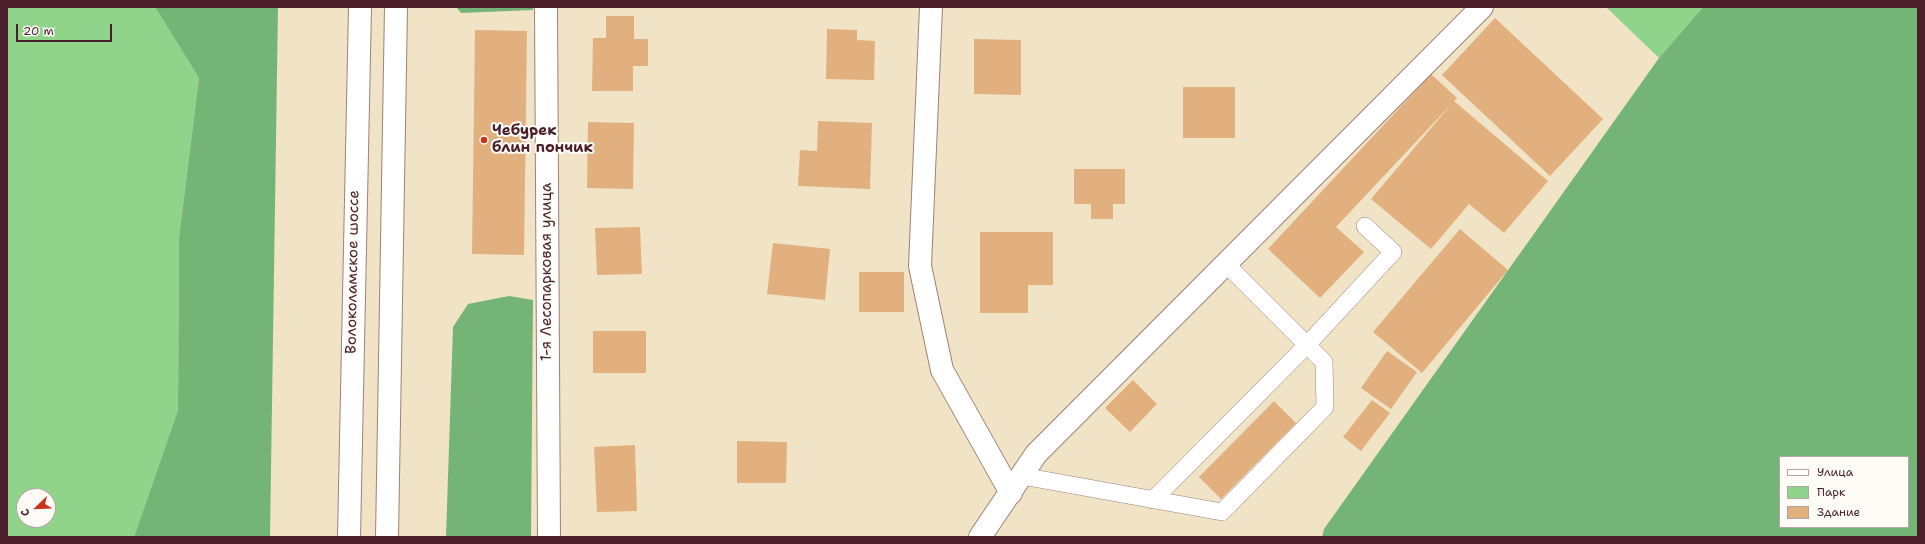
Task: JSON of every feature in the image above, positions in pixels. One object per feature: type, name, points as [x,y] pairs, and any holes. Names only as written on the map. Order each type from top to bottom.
[{"type":"street","name":"Волоколамское шоссе","points":[[349,537],[360,7]]},
{"type":"street","points":[[387,537],[396,7]]},
{"type":"street","name":"1-я Лесопарковая улица","points":[[546,7],[549,537]]},
{"type":"street","points":[[931,7],[920,266],[942,370],[1016,485]]},
{"type":"street","points":[[980,537],[1036,454],[1482,7]]},
{"type":"lane","points":[[1153,500],[1307,345],[1393,252],[1365,226]]},
{"type":"lane","points":[[1016,485],[1153,500],[1222,512],[1325,407],[1324,362],[1226,264]]},
{"type":"green space","points":[[7,7],[155,7],[199,78],[179,238],[178,410],[134,537],[7,537]]},
{"type":"green space","points":[[155,7],[278,7],[270,537],[134,537],[178,410],[179,238],[199,78]]},
{"type":"green space","points":[[456,7],[533,7],[533,10],[461,13]]},
{"type":"green space","points":[[1606,7],[1703,7],[1659,58]]},
{"type":"green space","points":[[1703,7],[1918,7],[1918,537],[1322,537],[1324,529],[1659,58]]},
{"type":"green space","points":[[509,296],[533,300],[531,537],[446,537],[453,327],[468,304]]},
{"type":"building","points":[[606,16],[634,16],[634,39],[648,39],[648,66],[633,66],[633,91],[592,91],[593,38],[606,38]]},
{"type":"building","points":[[1495,18],[1603,119],[1550,176],[1442,75]]},
{"type":"building","points":[[827,29],[857,30],[857,40],[875,41],[874,80],[826,79]]},
{"type":"building","points":[[475,30],[527,31],[524,255],[472,254]]},
{"type":"building","points":[[974,39],[1021,40],[1021,95],[974,94]]},
{"type":"building","points":[[1431,74],[1457,98],[1336,227],[1364,252],[1320,298],[1268,249]]},
{"type":"building","points":[[1183,87],[1235,87],[1235,138],[1183,138]]},
{"type":"building","points":[[1454,101],[1548,181],[1504,233],[1469,204],[1431,249],[1371,199]]},
{"type":"building","points":[[818,121],[872,123],[870,189],[798,186],[800,150],[817,151]]},
{"type":"building","points":[[588,122],[634,123],[633,189],[587,188]]},
{"type":"building","points":[[1074,169],[1125,169],[1125,204],[1113,204],[1113,219],[1091,219],[1091,204],[1074,204]]},
{"type":"building","points":[[640,227],[642,274],[597,275],[595,228]]},
{"type":"building","points":[[1460,229],[1508,270],[1422,373],[1373,332]]},
{"type":"building","points":[[980,232],[1053,232],[1053,285],[1028,285],[1028,313],[980,313]]},
{"type":"building","points":[[773,243],[830,249],[825,300],[767,294]]},
{"type":"building","points":[[859,272],[904,272],[904,312],[859,312]]},
{"type":"building","points":[[593,331],[646,331],[646,373],[593,373]]},
{"type":"building","points":[[1387,351],[1417,372],[1391,409],[1361,388]]},
{"type":"building","points":[[1133,380],[1157,404],[1130,432],[1105,408]]},
{"type":"building","points":[[1372,400],[1390,413],[1361,451],[1343,437]]},
{"type":"building","points":[[1274,401],[1296,423],[1221,499],[1199,477]]},
{"type":"building","points":[[737,441],[787,442],[786,483],[737,483]]},
{"type":"building","points":[[635,445],[637,511],[597,512],[594,447]]},
{"type":"place","name":"Чебурек блин пончик","points":[[484,140]]}]
